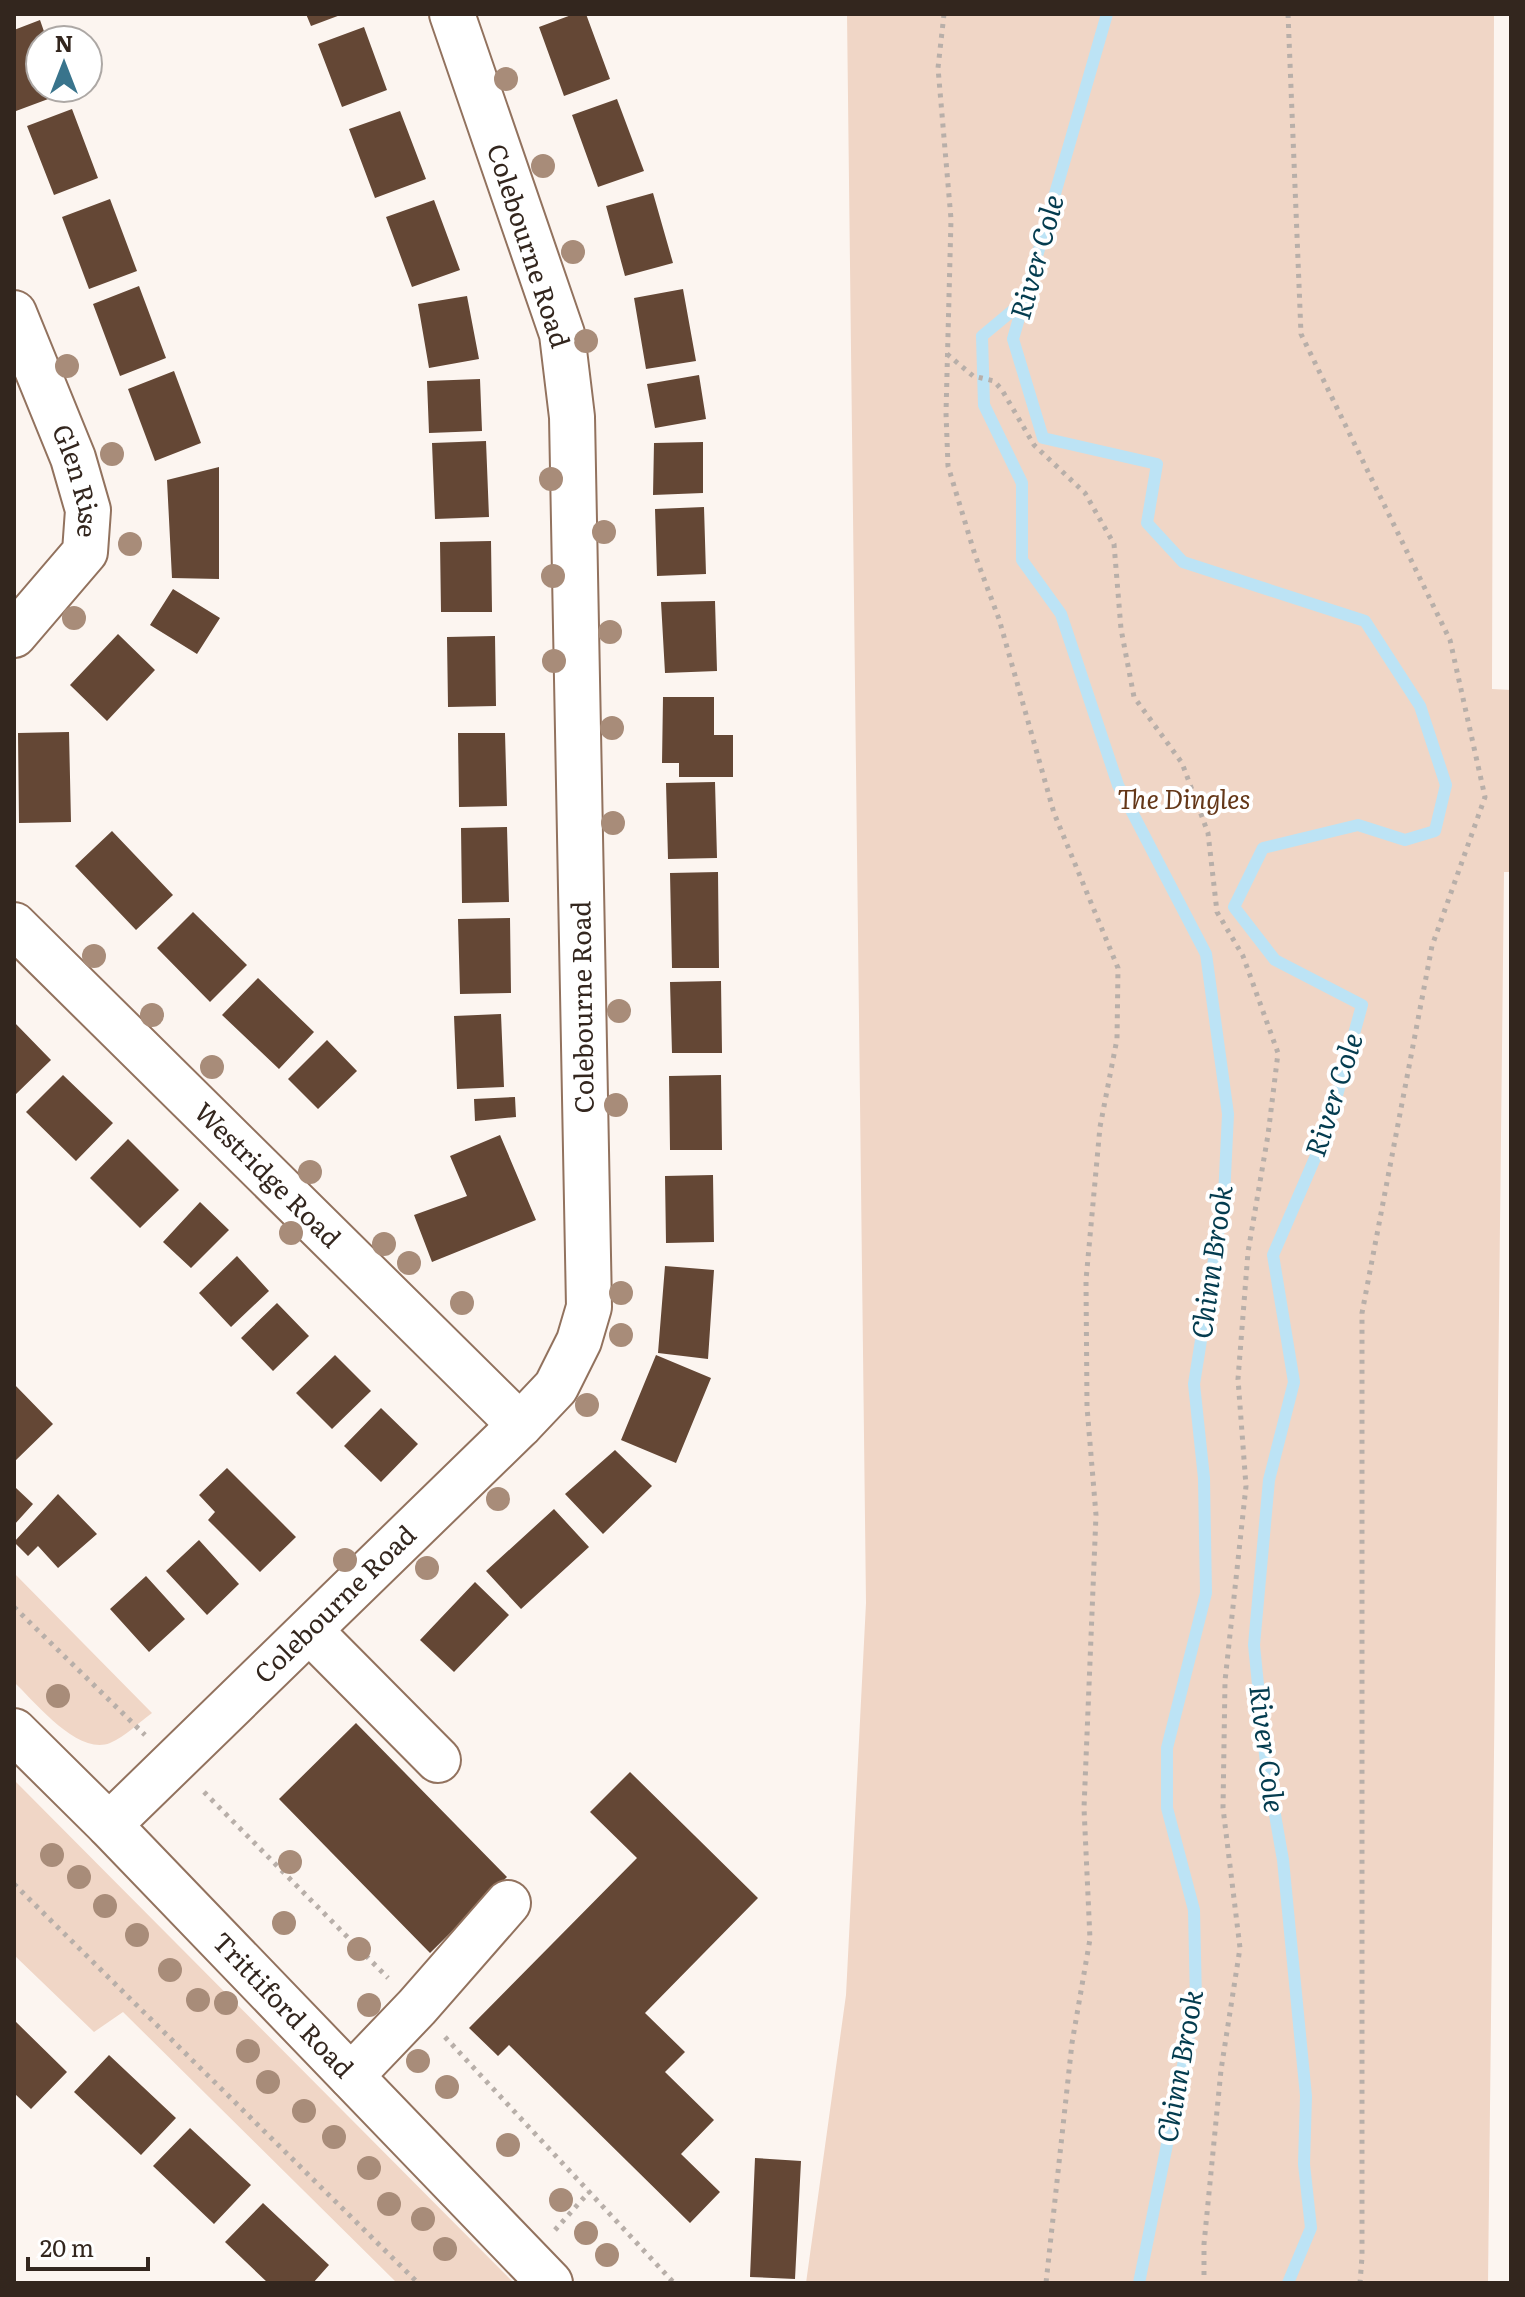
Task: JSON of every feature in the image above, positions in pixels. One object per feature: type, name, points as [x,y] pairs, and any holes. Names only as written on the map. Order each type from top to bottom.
[{"type":"street","name":"Colebourne Road","points":[[109,1825],[556,1387],[579,1341],[589,1307],[572,417],[562,334],[452,14]]},
{"type":"street","name":"Glen Rise","points":[[14,313],[73,458],[88,510],[85,552],[14,635]]},
{"type":"street","name":"Westridge Road","points":[[14,925],[520,1425]]},
{"type":"street","points":[[310,1631],[438,1760]]},
{"type":"street","name":"Trittiford Road","points":[[14,1731],[109,1825],[550,2283]]},
{"type":"street","points":[[351,2076],[417,2007],[508,1903]]},
{"type":"path","points":[[944,14],[938,68],[951,219],[946,354],[948,466],[975,555],[999,619],[1054,813],[1118,968],[1117,1039],[1100,1127],[1086,1280],[1087,1407],[1096,1515],[1084,1808],[1090,1939],[1072,2043],[1046,2283]]},
{"type":"path","points":[[1288,14],[1301,334],[1450,640],[1485,797],[1432,946],[1362,1313],[1360,2283]]},
{"type":"path","points":[[946,354],[973,376],[994,381],[1002,390],[1034,445],[1085,493],[1114,544],[1121,629],[1134,697],[1182,763],[1208,833],[1217,912],[1243,956],[1278,1053],[1248,1252],[1238,1379],[1246,1486],[1225,1681],[1223,1808],[1240,1948],[1221,2070],[1204,2244],[1204,2283]]},
{"type":"path","points":[[14,1607],[174,1763]]},
{"type":"path","points":[[14,1884],[418,2283]]},
{"type":"green space","name":"The Dingles","points":[[847,14],[1494,14],[1492,689],[1511,690],[1511,872],[1504,872],[1488,2283],[806,2283],[846,1995],[866,1603]]},
{"type":"green space","points":[[14,1573],[152,1713],[116,1740],[98,1745],[71,1735],[33,1702],[14,1682]]},
{"type":"green space","points":[[14,1780],[514,2283],[397,2283],[123,2012],[94,2032],[14,1955]]},
{"type":"building","points":[[306,14],[343,14],[311,26]]},
{"type":"building","points":[[574,14],[586,14],[610,79],[564,96],[539,27]]},
{"type":"building","points":[[24,26],[24,104],[35,104],[16,111],[14,104],[14,30]]},
{"type":"building","points":[[364,27],[387,90],[342,107],[318,44]]},
{"type":"building","points":[[617,99],[644,171],[598,187],[572,115]]},
{"type":"building","points":[[72,109],[98,178],[54,195],[27,126]]},
{"type":"building","points":[[400,111],[426,179],[375,198],[349,129]]},
{"type":"building","points":[[653,193],[673,263],[625,276],[606,206]]},
{"type":"building","points":[[110,199],[137,271],[89,289],[62,217]]},
{"type":"building","points":[[434,200],[460,270],[412,287],[386,217]]},
{"type":"building","points":[[139,286],[166,358],[120,376],[93,304]]},
{"type":"building","points":[[683,289],[696,361],[646,369],[634,298]]},
{"type":"building","points":[[467,296],[479,359],[429,368],[418,304]]},
{"type":"building","points":[[174,371],[201,443],[155,461],[128,389]]},
{"type":"building","points":[[699,375],[706,419],[655,428],[647,384]]},
{"type":"building","points":[[480,379],[482,431],[429,433],[427,381]]},
{"type":"building","points":[[486,441],[489,517],[435,519],[432,443]]},
{"type":"building","points":[[703,442],[703,493],[653,495],[654,443]]},
{"type":"building","points":[[219,467],[219,579],[172,578],[167,480]]},
{"type":"building","points":[[704,507],[706,574],[657,576],[655,509]]},
{"type":"building","points":[[491,541],[492,612],[441,612],[440,542]]},
{"type":"building","points":[[173,589],[220,618],[197,654],[150,625]]},
{"type":"building","points":[[715,601],[717,671],[665,673],[661,602]]},
{"type":"building","points":[[118,634],[155,670],[107,721],[70,685]]},
{"type":"building","points":[[495,636],[496,706],[448,707],[447,637]]},
{"type":"building","points":[[663,697],[714,697],[714,735],[733,735],[733,777],[679,777],[679,763],[662,763]]},
{"type":"building","points":[[69,732],[71,822],[19,823],[18,733]]},
{"type":"building","points":[[458,733],[505,733],[507,806],[459,807]]},
{"type":"building","points":[[715,782],[717,858],[668,859],[666,783]]},
{"type":"building","points":[[507,827],[509,902],[462,903],[461,828]]},
{"type":"building","points":[[112,831],[173,895],[136,930],[75,866]]},
{"type":"building","points":[[718,872],[719,968],[672,968],[670,873]]},
{"type":"building","points":[[193,912],[247,965],[210,1002],[157,948]]},
{"type":"building","points":[[510,918],[511,993],[460,994],[458,919]]},
{"type":"building","points":[[258,978],[314,1032],[279,1069],[222,1015]]},
{"type":"building","points":[[721,981],[722,1053],[672,1053],[670,982]]},
{"type":"building","points":[[501,1014],[504,1087],[457,1089],[454,1016]]},
{"type":"building","points":[[14,1022],[51,1060],[14,1096]]},
{"type":"building","points":[[327,1040],[357,1071],[318,1109],[288,1079]]},
{"type":"building","points":[[63,1075],[113,1123],[76,1161],[26,1112]]},
{"type":"building","points":[[721,1075],[722,1150],[670,1150],[669,1076]]},
{"type":"building","points":[[515,1097],[516,1117],[475,1121],[474,1099]]},
{"type":"building","points":[[500,1135],[536,1220],[432,1262],[414,1215],[467,1196],[450,1156]]},
{"type":"building","points":[[128,1139],[179,1190],[140,1228],[90,1178]]},
{"type":"building","points":[[713,1175],[714,1242],[666,1243],[665,1176]]},
{"type":"building","points":[[200,1202],[229,1230],[191,1268],[163,1242]]},
{"type":"building","points":[[237,1256],[269,1291],[231,1327],[199,1293]]},
{"type":"building","points":[[665,1266],[714,1270],[708,1359],[658,1353]]},
{"type":"building","points":[[277,1303],[309,1336],[273,1371],[241,1338]]},
{"type":"building","points":[[335,1355],[371,1391],[332,1429],[296,1393]]},
{"type":"building","points":[[656,1355],[711,1378],[676,1463],[621,1440]]},
{"type":"building","points":[[14,1384],[53,1424],[14,1462]]},
{"type":"building","points":[[381,1408],[418,1444],[381,1482],[344,1446]]},
{"type":"building","points":[[615,1450],[652,1486],[603,1534],[565,1494]]},
{"type":"building","points":[[227,1468],[296,1537],[260,1572],[208,1520],[215,1512],[199,1495]]},
{"type":"building","points":[[16,1488],[33,1504],[14,1525],[14,1490]]},
{"type":"building","points":[[58,1494],[97,1534],[58,1568],[38,1546],[28,1556],[14,1542]]},
{"type":"building","points":[[554,1509],[589,1547],[521,1609],[486,1571]]},
{"type":"building","points":[[199,1540],[239,1584],[207,1615],[166,1571]]},
{"type":"building","points":[[146,1576],[185,1619],[149,1652],[110,1609]]},
{"type":"building","points":[[475,1582],[509,1615],[454,1672],[420,1640]]},
{"type":"building","points":[[356,1723],[507,1877],[430,1953],[279,1799]]},
{"type":"building","points":[[630,1772],[758,1898],[645,2013],[685,2052],[665,2072],[714,2120],[681,2154],[720,2192],[690,2223],[509,2045],[498,2056],[469,2028],[637,1858],[590,1812]]},
{"type":"building","points":[[14,2020],[67,2072],[31,2109],[14,2093]]},
{"type":"building","points":[[109,2055],[176,2118],[141,2155],[74,2092]]},
{"type":"building","points":[[190,2128],[251,2185],[214,2224],[153,2166]]},
{"type":"building","points":[[755,2158],[801,2161],[795,2279],[750,2277]]},
{"type":"building","points":[[263,2203],[329,2265],[313,2283],[268,2283],[225,2242]]},
{"type":"waterway","name":"River Cole","points":[[1107,14],[1013,339],[1043,438],[1157,464],[1147,523],[1183,562],[1365,621],[1420,706],[1446,785],[1435,831],[1405,840],[1358,825],[1263,848],[1234,907],[1275,960],[1362,1005],[1328,1128],[1273,1255],[1294,1382],[1269,1480],[1254,1645],[1266,1764],[1283,1860],[1306,2096],[1304,2164],[1311,2228],[1288,2283]]},
{"type":"waterway","name":"Chinn Brook","points":[[1024,301],[982,336],[984,405],[1022,483],[1022,560],[1061,614],[1118,785],[1206,954],[1228,1114],[1224,1197],[1194,1384],[1204,1478],[1206,1593],[1167,1748],[1167,1808],[1194,1910],[1196,2001],[1139,2283]]}]
